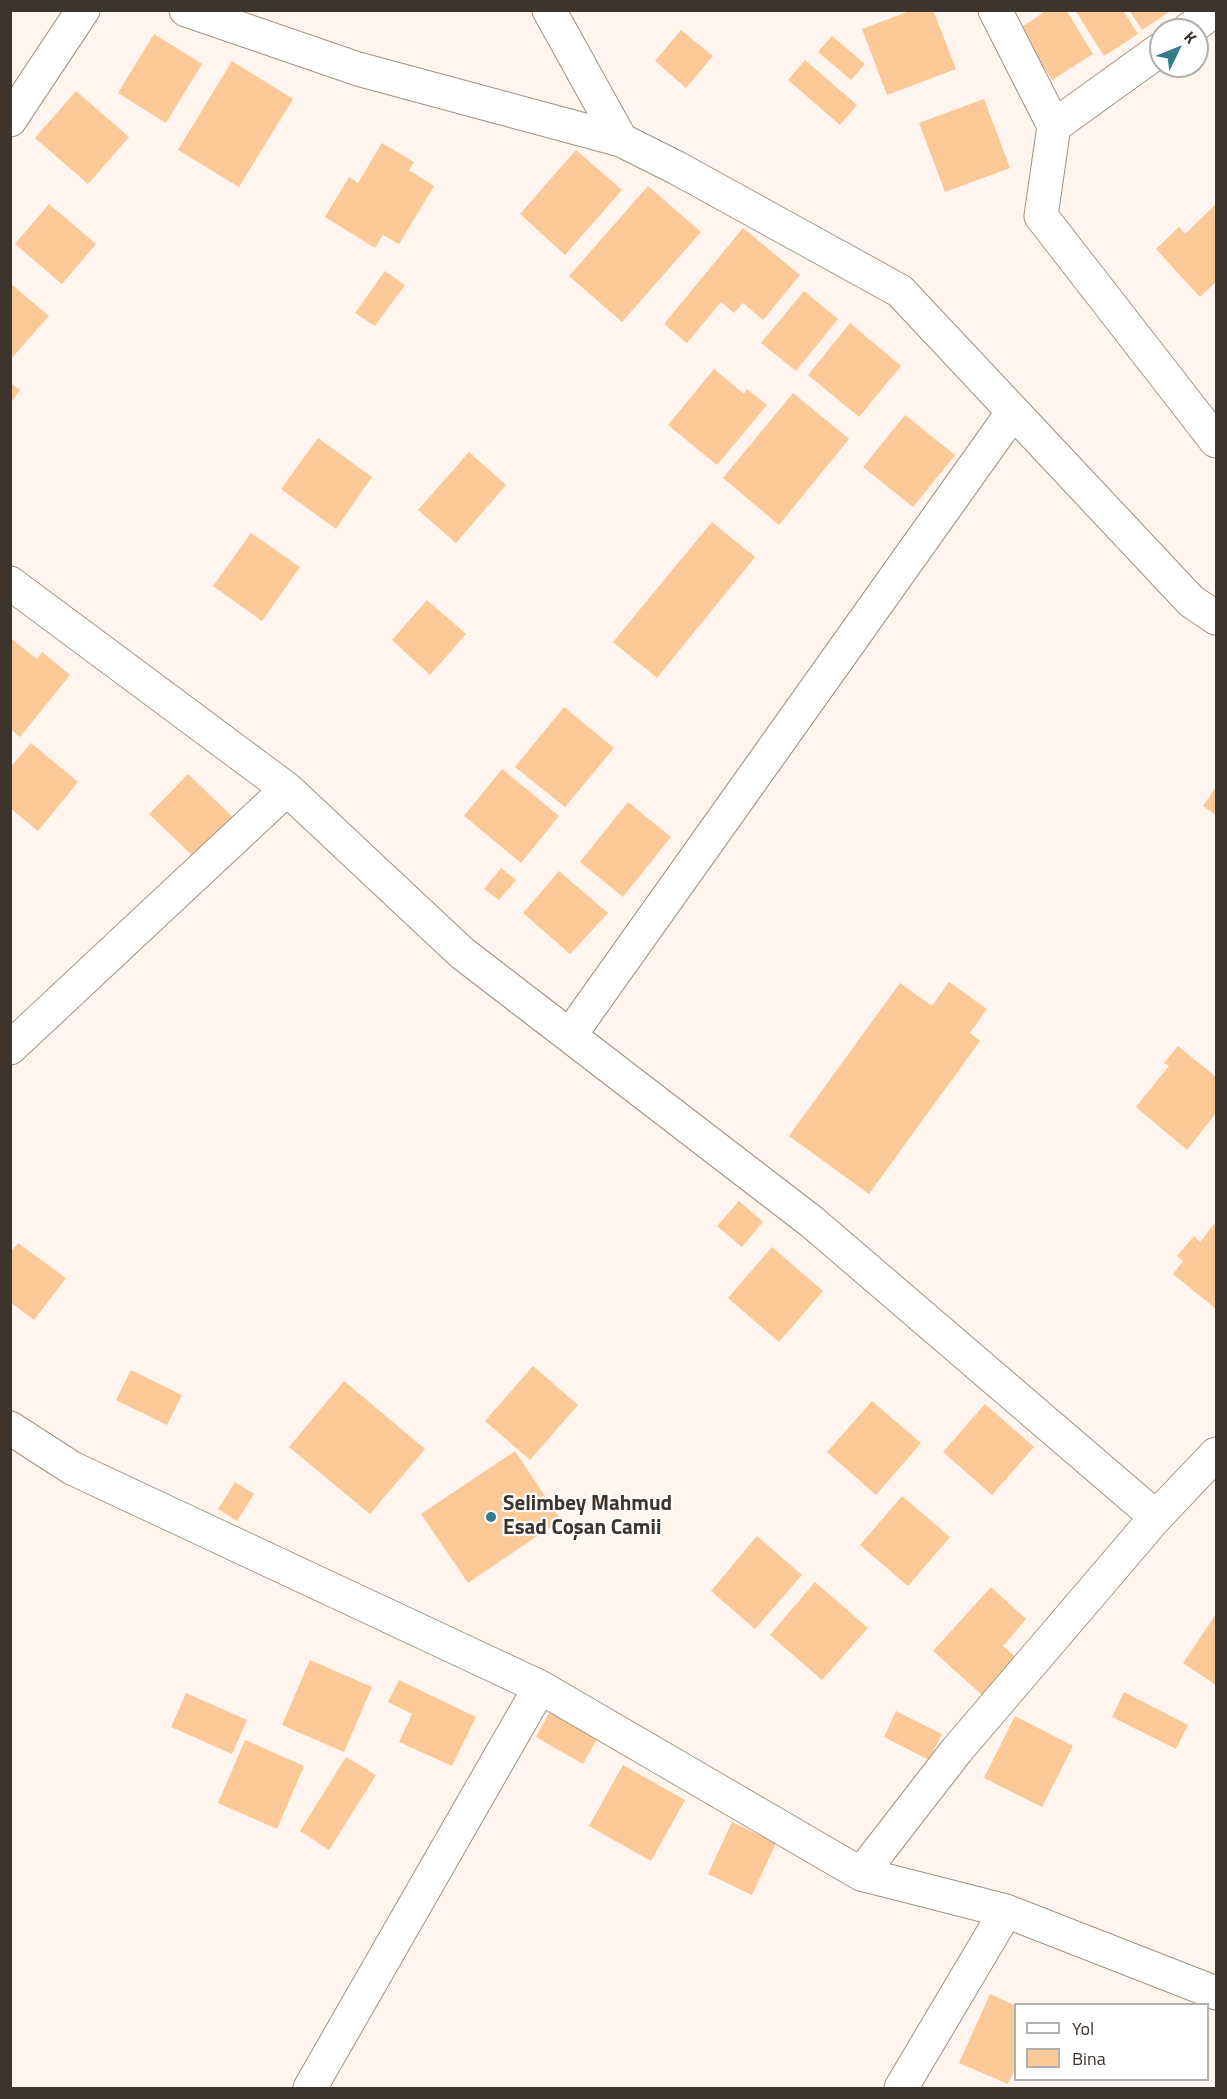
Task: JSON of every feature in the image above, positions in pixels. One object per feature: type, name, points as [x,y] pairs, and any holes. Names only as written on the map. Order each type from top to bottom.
[{"type":"street","points":[[10,120],[83,10]]},
{"type":"street","points":[[186,10],[358,69],[621,140],[677,168],[900,291],[1191,601],[1216,618]]},
{"type":"street","points":[[549,10],[621,140]]},
{"type":"street","points":[[995,10],[1054,126],[1041,216],[1216,441]]},
{"type":"street","points":[[1054,126],[1149,58]]},
{"type":"street","points":[[570,1035],[1013,412]]},
{"type":"street","points":[[10,583],[287,789],[462,952],[812,1222],[1156,1517]]},
{"type":"street","points":[[10,1048],[287,789]]},
{"type":"street","points":[[10,1428],[72,1468],[540,1687],[861,1874],[1006,1911],[1216,1994]]},
{"type":"street","points":[[861,1874],[957,1750],[1156,1517],[1216,1454]]},
{"type":"street","points":[[310,2088],[540,1687]]},
{"type":"street","points":[[901,2088],[1006,1911]]},
{"type":"building","points":[[912,10],[933,10],[956,69],[887,95],[862,29]]},
{"type":"building","points":[[1047,10],[1066,10],[1093,54],[1052,80],[1019,29]]},
{"type":"building","points":[[1075,10],[1123,10],[1138,34],[1104,56]]},
{"type":"building","points":[[1129,10],[1172,10],[1160,18],[1149,18],[1149,25],[1142,30]]},
{"type":"building","points":[[681,30],[713,56],[686,88],[655,61]]},
{"type":"building","points":[[154,34],[202,64],[166,123],[118,93]]},
{"type":"building","points":[[832,36],[865,64],[851,80],[818,52]]},
{"type":"building","points":[[805,60],[857,105],[840,125],[788,80]]},
{"type":"building","points":[[232,61],[293,99],[239,187],[178,150]]},
{"type":"building","points":[[76,91],[129,137],[88,184],[35,138]]},
{"type":"building","points":[[984,99],[1010,168],[945,192],[919,123]]},
{"type":"building","points":[[382,143],[414,162],[409,170],[434,186],[399,244],[383,235],[375,248],[325,217],[349,177],[358,183]]},
{"type":"building","points":[[576,150],[622,190],[565,255],[520,214]]},
{"type":"building","points":[[648,186],[701,232],[622,322],[569,276]]},
{"type":"building","points":[[49,204],[96,244],[62,284],[15,244]]},
{"type":"building","points":[[1216,204],[1216,282],[1200,297],[1156,249],[1179,227],[1185,234]]},
{"type":"building","points":[[743,228],[800,275],[763,320],[743,303],[734,313],[721,302],[687,343],[664,324]]},
{"type":"building","points":[[385,271],[405,285],[375,326],[355,313]]},
{"type":"building","points":[[10,283],[49,316],[10,360]]},
{"type":"building","points":[[804,291],[838,319],[796,371],[761,343]]},
{"type":"building","points":[[850,323],[901,366],[859,417],[808,375]]},
{"type":"building","points":[[714,369],[744,394],[747,389],[767,405],[717,465],[668,425]]},
{"type":"building","points":[[10,383],[20,390],[10,404]]},
{"type":"building","points":[[793,393],[849,439],[779,525],[723,478]]},
{"type":"building","points":[[905,415],[955,455],[913,507],[863,467]]},
{"type":"building","points":[[318,438],[372,477],[336,529],[281,489]]},
{"type":"building","points":[[469,452],[506,485],[456,543],[418,510]]},
{"type":"building","points":[[712,522],[755,557],[657,678],[613,642]]},
{"type":"building","points":[[251,533],[300,567],[262,621],[213,586]]},
{"type":"building","points":[[427,600],[466,634],[430,675],[392,640]]},
{"type":"building","points":[[10,638],[37,659],[42,652],[70,675],[20,737],[10,729]]},
{"type":"building","points":[[564,707],[614,748],[565,807],[515,767]]},
{"type":"building","points":[[31,743],[78,782],[38,831],[10,808],[10,768]]},
{"type":"building","points":[[502,769],[559,816],[521,863],[464,816]]},
{"type":"building","points":[[188,774],[239,823],[200,863],[149,814]]},
{"type":"building","points":[[1216,787],[1216,815],[1203,806]]},
{"type":"building","points":[[628,802],[671,837],[623,897],[580,862]]},
{"type":"building","points":[[501,868],[516,880],[499,900],[484,889]]},
{"type":"building","points":[[559,871],[608,913],[570,954],[523,913]]},
{"type":"building","points":[[949,982],[987,1009],[970,1033],[980,1041],[869,1194],[789,1136],[900,983],[932,1006]]},
{"type":"building","points":[[1178,1046],[1216,1077],[1216,1113],[1187,1150],[1136,1107],[1169,1066],[1164,1063]]},
{"type":"building","points":[[739,1201],[763,1222],[742,1247],[717,1226]]},
{"type":"building","points":[[1214,1224],[1216,1227],[1216,1309],[1173,1274],[1183,1261],[1177,1256],[1194,1236],[1200,1242]]},
{"type":"building","points":[[18,1243],[66,1278],[34,1320],[10,1302],[10,1253]]},
{"type":"building","points":[[772,1247],[823,1291],[779,1342],[728,1298]]},
{"type":"building","points":[[533,1366],[578,1405],[530,1460],[485,1421]]},
{"type":"building","points":[[131,1370],[182,1395],[167,1425],[116,1400]]},
{"type":"building","points":[[344,1381],[425,1449],[370,1514],[289,1447]]},
{"type":"building","points":[[872,1401],[921,1443],[876,1495],[827,1452]]},
{"type":"building","points":[[985,1404],[1034,1447],[992,1495],[943,1452]]},
{"type":"building","name":"Selimbey Mahmud Esad Coşan Camii","points":[[515,1451],[561,1520],[468,1583],[421,1514]]},
{"type":"building","points":[[235,1482],[254,1494],[237,1521],[218,1509]]},
{"type":"building","points":[[902,1496],[950,1537],[908,1586],[860,1545]]},
{"type":"building","points":[[757,1536],[802,1575],[755,1629],[711,1591]]},
{"type":"building","points":[[815,1582],[868,1628],[822,1680],[770,1635]]},
{"type":"building","points":[[991,1587],[1026,1619],[1003,1646],[1017,1658],[983,1696],[933,1651]]},
{"type":"building","points":[[1216,1614],[1216,1685],[1183,1663]]},
{"type":"building","points":[[310,1660],[372,1687],[344,1752],[282,1725]]},
{"type":"building","points":[[399,1680],[476,1717],[452,1766],[399,1742],[412,1714],[388,1702]]},
{"type":"building","points":[[1124,1692],[1188,1725],[1176,1749],[1112,1717]]},
{"type":"building","points":[[186,1693],[247,1720],[232,1754],[171,1727]]},
{"type":"building","points":[[553,1706],[600,1733],[583,1764],[536,1737]]},
{"type":"building","points":[[896,1711],[942,1734],[929,1760],[884,1737]]},
{"type":"building","points":[[1015,1716],[1073,1746],[1042,1807],[984,1778]]},
{"type":"building","points":[[245,1740],[304,1766],[277,1829],[218,1803]]},
{"type":"building","points":[[346,1757],[376,1775],[329,1850],[300,1831]]},
{"type":"building","points":[[623,1765],[685,1800],[651,1861],[589,1826]]},
{"type":"building","points":[[732,1822],[776,1843],[752,1895],[708,1874]]},
{"type":"building","points":[[990,1994],[1014,2005],[1014,2071],[1008,2084],[959,2063]]},
{"type":"place","name":"Selimbey Mahmud Esad Coşan Camii","points":[[491,1517]]}]
